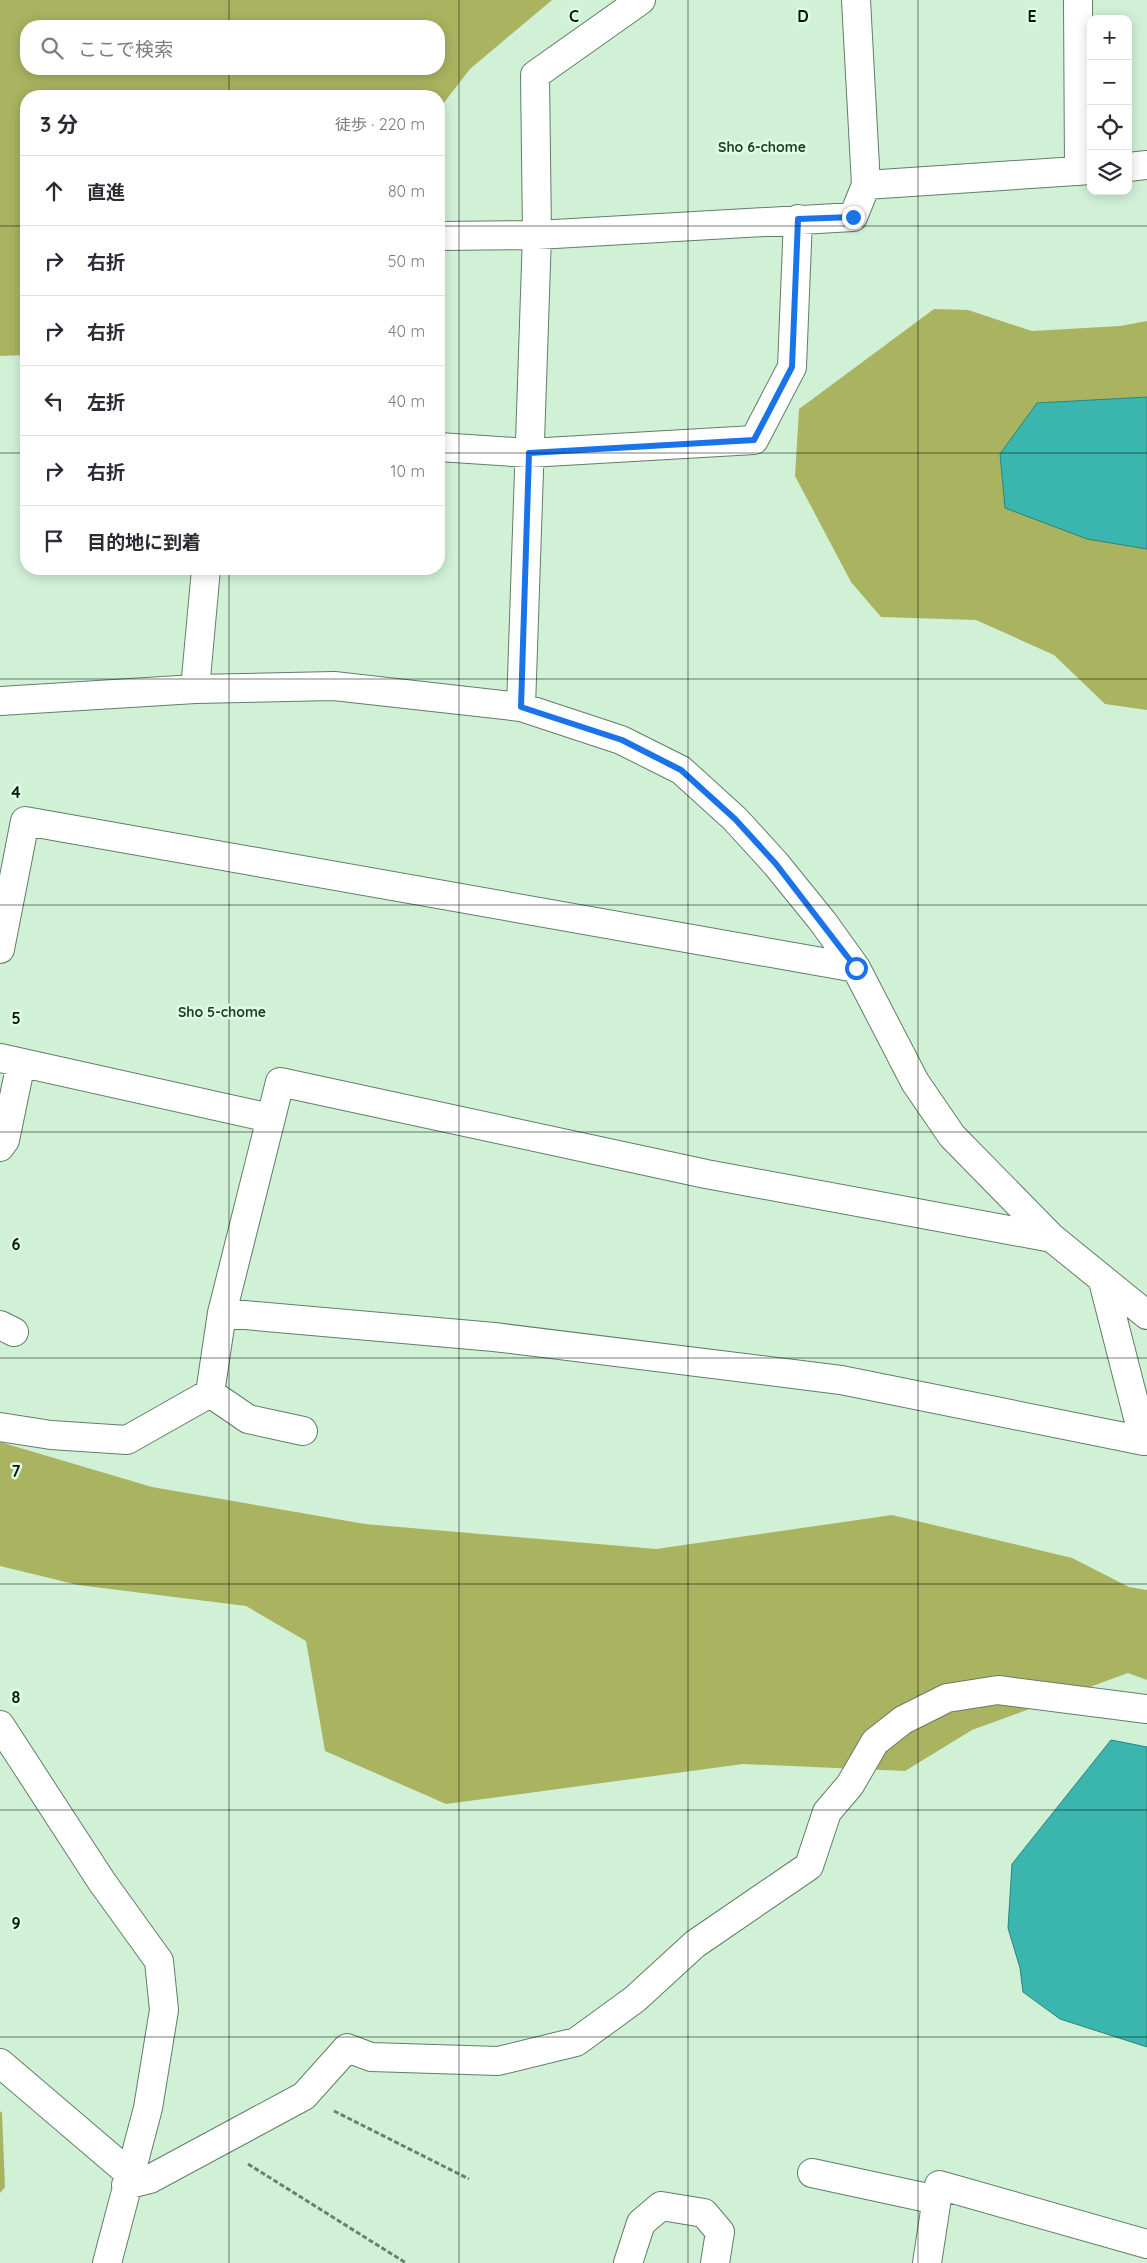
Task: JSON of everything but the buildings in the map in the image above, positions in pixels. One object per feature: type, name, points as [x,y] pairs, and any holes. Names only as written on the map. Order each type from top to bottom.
[{"type":"street","points":[[521,707],[537,235],[535,75],[641,0]]},
{"type":"street","points":[[445,236],[537,235],[853,217],[866,185],[856,0]]},
{"type":"street","points":[[866,185],[1085,170],[1078,0]]},
{"type":"street","points":[[1132,167],[1147,165]]},
{"type":"street","points":[[445,447],[529,453],[754,440],[792,367],[798,219]]},
{"type":"street","points":[[195,689],[205,575]]},
{"type":"street","points":[[0,701],[195,689],[334,686],[521,707],[622,740],[681,770],[735,819],[776,864],[856,968],[915,1082],[952,1136],[1052,1238],[1147,1315]]},
{"type":"street","points":[[0,949],[25,821],[856,968]]},
{"type":"street","points":[[0,1147],[5,1140],[11,1060],[270,1118]]},
{"type":"street","points":[[210,1393],[222,1313],[280,1082],[706,1174],[1052,1238]]},
{"type":"street","points":[[222,1313],[494,1337],[841,1380],[1144,1441],[1103,1281]]},
{"type":"street","points":[[0,1427],[51,1435],[126,1440],[210,1393]]},
{"type":"street","points":[[210,1393],[248,1419],[304,1431]]},
{"type":"street","points":[[0,2063],[128,2179],[150,2179],[304,2096],[347,2048],[371,2057],[498,2061],[576,2042],[635,1999],[695,1944],[809,1866],[827,1812],[850,1785],[875,1742],[903,1720],[947,1698],[998,1690],[1147,1709]]},
{"type":"street","points":[[0,1725],[102,1882],[159,1961],[164,2010],[148,2108],[107,2263]]},
{"type":"street","points":[[812,2173],[937,2200]]},
{"type":"street","points":[[927,2263],[939,2186],[1147,2244]]},
{"type":"street","points":[[628,2263],[641,2223],[661,2206],[704,2214],[720,2232],[715,2263]]},
{"type":"path","points":[[304,2096],[469,2179]]},
{"type":"path","points":[[216,2144],[406,2263]]},
{"type":"green space","points":[[0,0],[552,0],[470,69],[445,101],[445,90],[20,90],[20,355],[0,356]]},
{"type":"green space","points":[[934,309],[968,310],[1032,331],[1120,326],[1147,321],[1147,397],[1107,401],[1087,539],[1147,549],[1147,710],[1105,704],[1054,655],[976,620],[881,617],[851,582],[795,476],[799,409]]},
{"type":"green space","points":[[0,1442],[152,1487],[365,1524],[656,1549],[892,1515],[1072,1558],[1129,1587],[1147,1590],[1147,1680],[1128,1673],[972,1730],[905,1771],[743,1764],[446,1804],[325,1751],[306,1641],[246,1606],[78,1585],[0,1566]]},
{"type":"green space","points":[[0,2111],[2,2113],[5,2187],[0,2193]]},
{"type":"water","points":[[1147,397],[1147,549],[1087,539],[1005,508],[1000,454],[1037,403]]},
{"type":"water","points":[[1111,1740],[1147,1747],[1147,2047],[1060,2019],[1023,1992],[1020,1968],[1008,1928],[1012,1864]]},
{"type":"district","name":"Sho 6-chome","points":[[762,147]]},
{"type":"district","name":"Sho 5-chome","points":[[222,1012]]},
{"type":"route","points":[[853,217],[798,219],[792,367],[754,440],[529,453],[521,707],[622,740],[681,770],[735,819],[776,864],[823,922],[856,968]]}]
